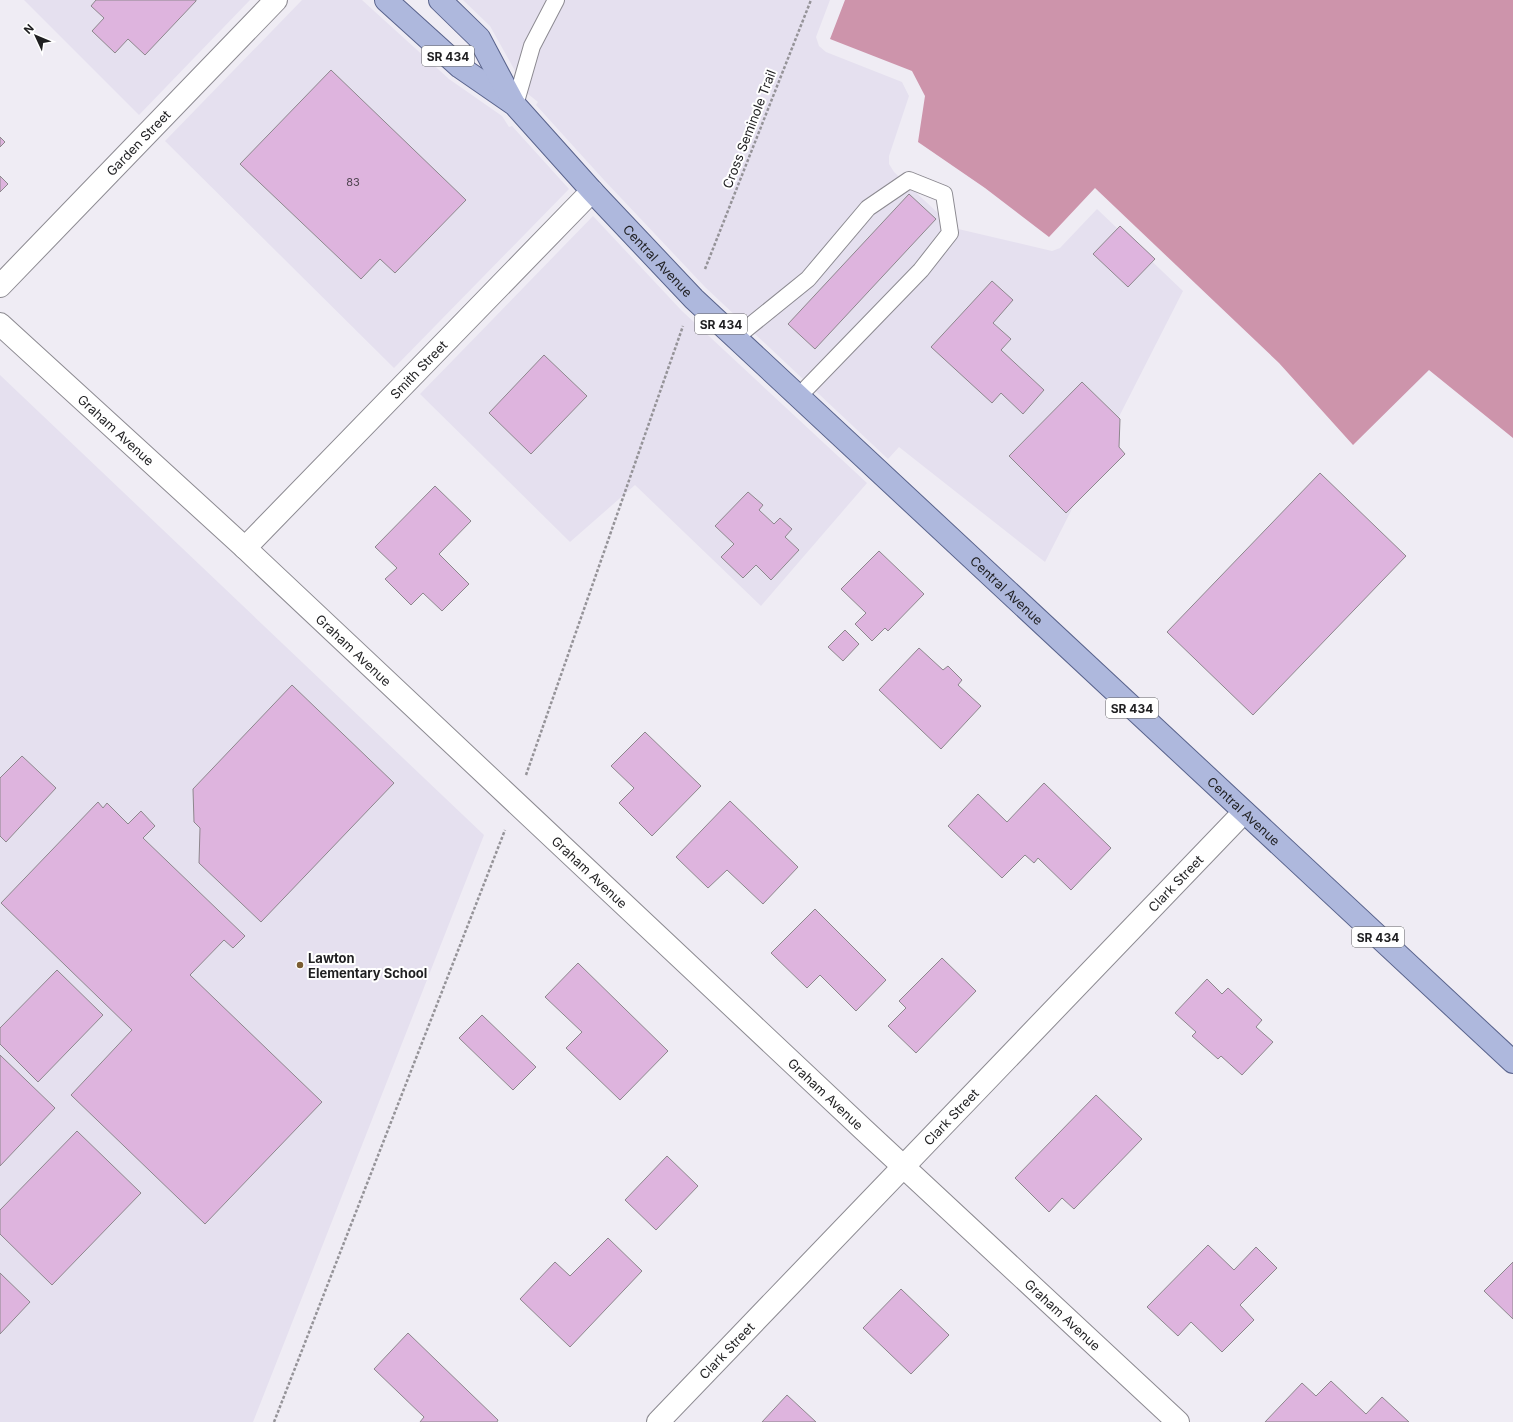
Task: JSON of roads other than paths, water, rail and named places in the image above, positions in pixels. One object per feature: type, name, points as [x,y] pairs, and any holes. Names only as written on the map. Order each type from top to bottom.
[{"type":"main road","name":"Central Avenue","points":[[386,0],[460,67],[515,105],[592,191],[694,299],[1513,1062]]},
{"type":"main road","name":"Central Avenue","points":[[440,0],[479,38],[515,105]]},
{"type":"street","name":"Garden Street","points":[[0,286],[276,0]]},
{"type":"street","name":"Smith Street","points":[[245,548],[592,191]]},
{"type":"street","name":"Graham Avenue","points":[[0,324],[245,548],[1178,1422]]},
{"type":"street","name":"Clark Street","points":[[658,1422],[1244,812]]},
{"type":"lane","points":[[515,105],[532,46],[556,0]]},
{"type":"lane","points":[[735,338],[808,279],[868,208],[909,180],[944,194],[950,232],[921,270],[798,397]]},
{"type":"place","name":"Lawton Elementary School","points":[[300,965]]}]
